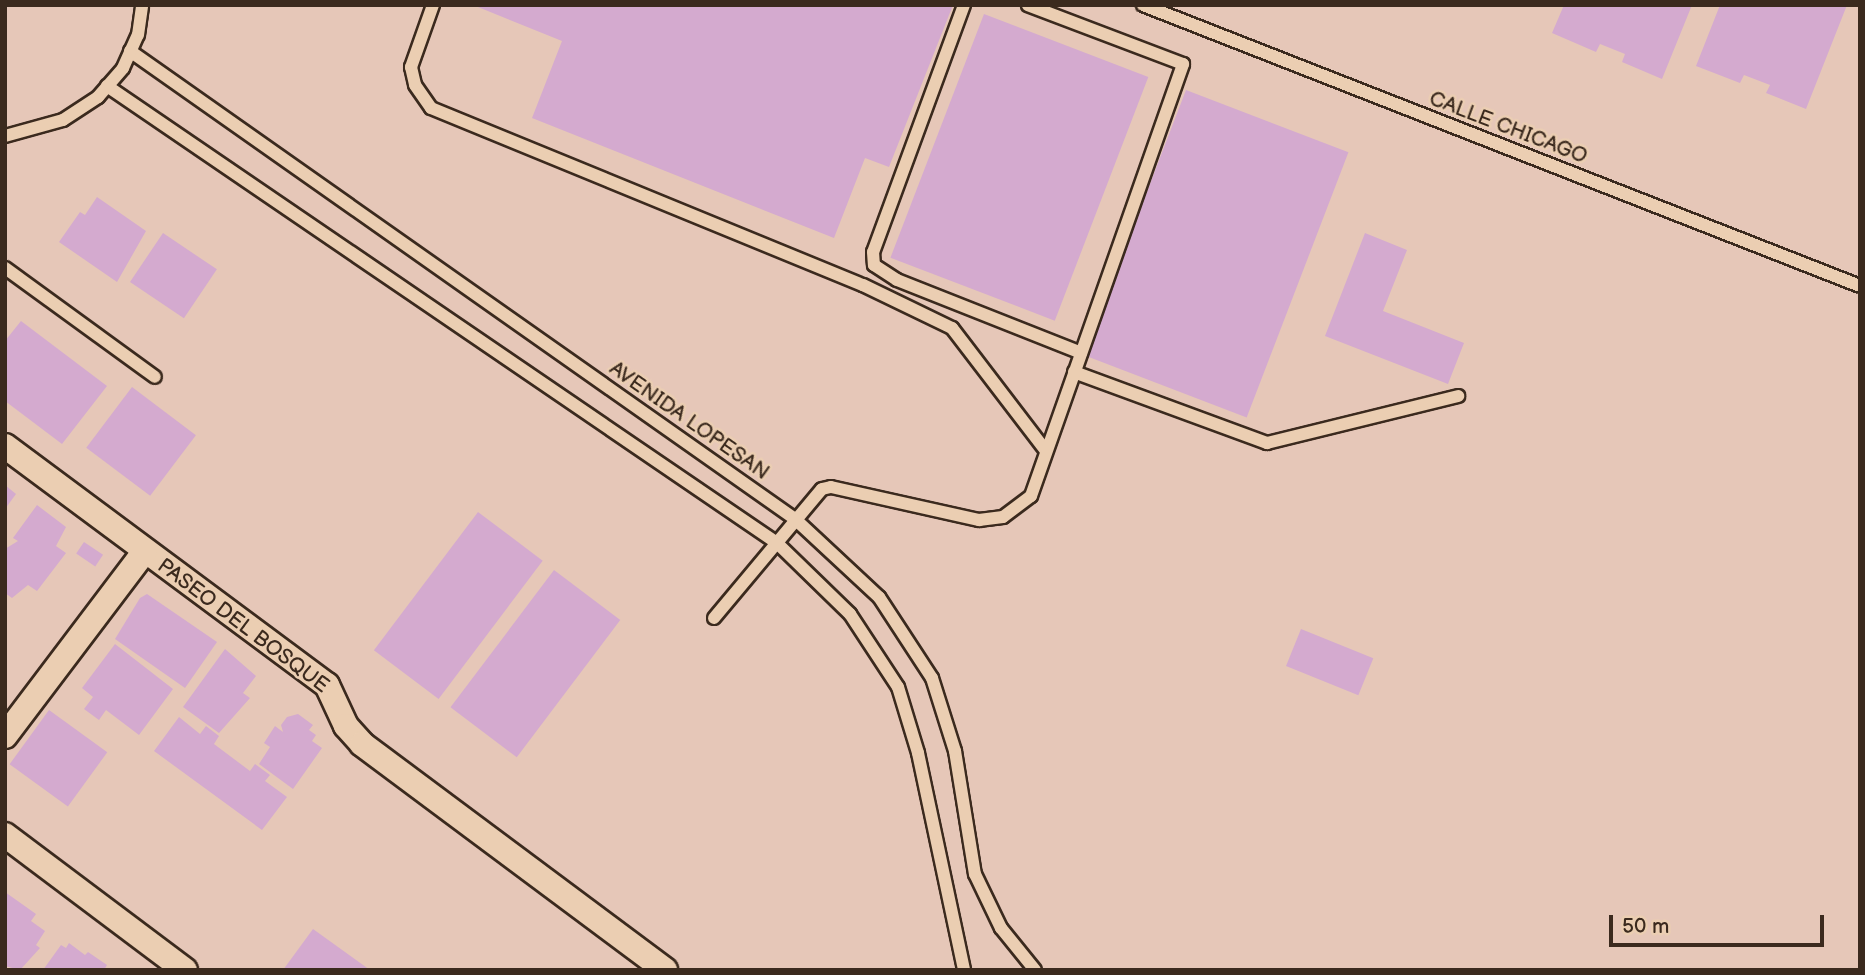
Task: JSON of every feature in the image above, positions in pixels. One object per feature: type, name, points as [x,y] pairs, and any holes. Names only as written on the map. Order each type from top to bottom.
[{"type":"street","name":"PASEO DEL BOSQUE","points":[[5,446],[327,685],[346,726],[362,744],[665,970]]},
{"type":"street","points":[[5,736],[145,551]]},
{"type":"street","points":[[5,835],[185,970]]},
{"type":"lane","points":[[5,136],[63,120],[107,86],[130,51],[142,5]]},
{"type":"lane","points":[[433,5],[411,67],[415,85],[431,108],[863,285],[952,328],[1046,451]]},
{"type":"lane","points":[[964,5],[873,252],[874,265],[879,272],[922,291],[1081,354]]},
{"type":"lane","points":[[714,618],[813,497],[831,487],[979,520],[1003,517],[1031,496],[1183,64],[1028,5]]},
{"type":"lane","name":"CALLE CHICAGO","points":[[1143,5],[1860,286]]},
{"type":"lane","name":"AVENIDA LOPESAN","points":[[130,51],[796,519],[879,597],[932,678],[955,751],[975,874],[1001,928],[1035,970]]},
{"type":"lane","points":[[107,86],[777,543],[850,614],[898,687],[918,753],[964,970]]},
{"type":"lane","points":[[5,268],[155,377]]},
{"type":"lane","points":[[1074,372],[1267,443],[1458,396]]},
{"type":"building","points":[[473,5],[953,5],[889,167],[865,158],[834,238],[532,118],[562,41]]},
{"type":"building","points":[[1564,5],[1692,5],[1662,79],[1622,62],[1625,54],[1600,44],[1596,52],[1552,33]]},
{"type":"building","points":[[1720,5],[1847,5],[1806,109],[1766,93],[1770,85],[1744,75],[1740,83],[1696,66]]},
{"type":"building","points":[[984,14],[1148,77],[1055,321],[890,258]]},
{"type":"building","points":[[1186,90],[1348,152],[1247,417],[1084,355]]},
{"type":"building","points":[[97,197],[146,231],[117,282],[59,242],[80,212],[85,215]]},
{"type":"building","points":[[163,233],[217,269],[184,318],[130,282]]},
{"type":"building","points":[[1365,233],[1407,250],[1383,311],[1464,343],[1448,384],[1325,336]]},
{"type":"building","points":[[21,321],[107,386],[62,444],[5,401],[5,341]]},
{"type":"building","points":[[132,387],[196,435],[150,496],[86,448]]},
{"type":"building","points":[[5,485],[16,494],[5,509]]},
{"type":"building","points":[[37,505],[66,527],[56,546],[66,553],[37,591],[28,585],[12,598],[5,593],[5,549],[18,541],[13,538]]},
{"type":"building","points":[[478,512],[543,561],[439,699],[374,650]]},
{"type":"building","points":[[84,542],[103,555],[95,566],[76,554]]},
{"type":"building","points":[[554,570],[620,620],[517,757],[450,707]]},
{"type":"building","points":[[147,594],[217,642],[185,688],[115,639],[140,598]]},
{"type":"building","points":[[1301,629],[1373,658],[1358,695],[1286,666]]},
{"type":"building","points":[[115,644],[173,689],[139,735],[106,710],[99,720],[84,709],[93,697],[82,688]]},
{"type":"building","points":[[225,649],[256,676],[243,693],[250,698],[219,733],[183,707]]},
{"type":"building","points":[[49,710],[107,752],[68,807],[10,764]]},
{"type":"building","points":[[298,714],[313,725],[309,730],[316,735],[312,741],[322,748],[293,789],[259,764],[270,747],[264,743],[275,726],[283,732],[281,725],[287,717]]},
{"type":"building","points":[[179,717],[200,734],[206,726],[219,736],[214,744],[250,771],[255,764],[270,775],[265,781],[287,797],[262,830],[154,751]]},
{"type":"building","points":[[5,892],[36,914],[31,921],[45,931],[36,945],[40,948],[20,970],[5,966]]},
{"type":"building","points":[[313,929],[370,970],[283,970]]},
{"type":"building","points":[[69,943],[85,955],[88,952],[107,965],[104,970],[43,970],[61,945],[66,948]]}]
